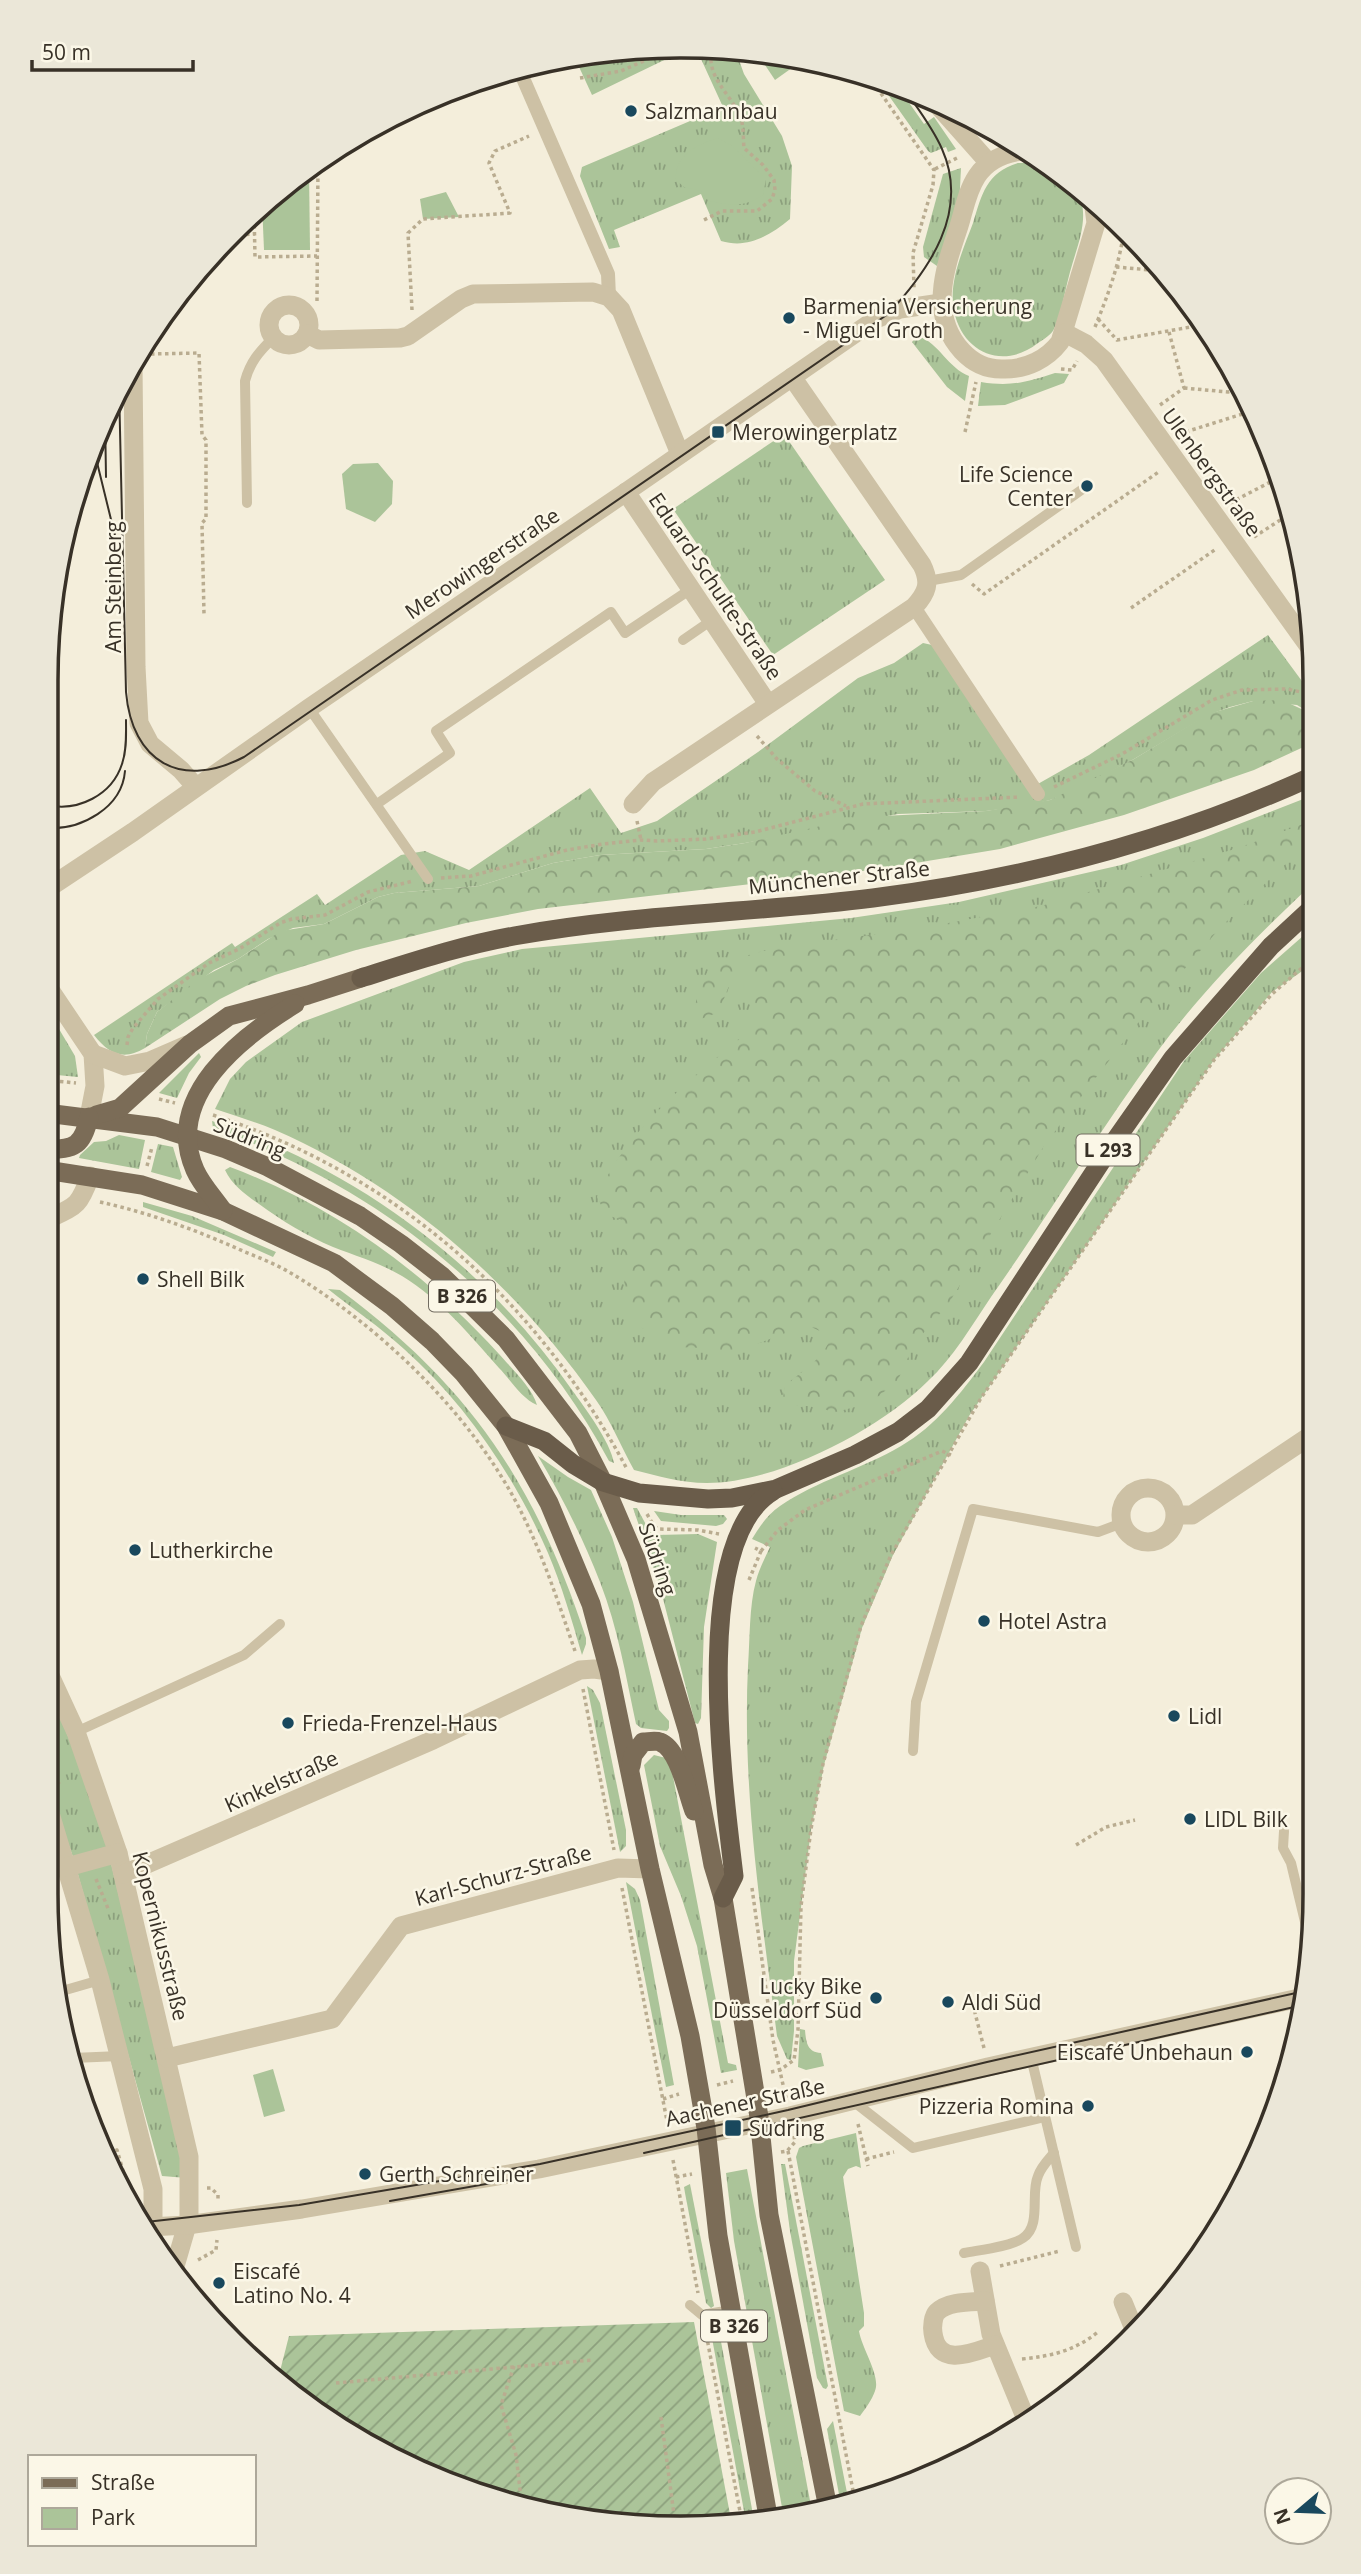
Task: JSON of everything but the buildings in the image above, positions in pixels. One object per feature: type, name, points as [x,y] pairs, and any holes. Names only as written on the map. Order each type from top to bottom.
[{"type":"highway","name":"Münchener Straße","points":[[361,978],[448,952],[558,928],[871,898],[960,886],[1103,853],[1214,816],[1303,781]]},
{"type":"highway","name":"L 293","points":[[776,1489],[855,1455],[898,1432],[946,1392],[969,1363],[1172,1058],[1271,946],[1303,916]]},
{"type":"highway","points":[[506,1426],[544,1441],[573,1464],[603,1482],[639,1493],[694,1499],[732,1498],[776,1489]]},
{"type":"highway","points":[[723,1898],[734,1876],[718,1681],[724,1592],[730,1556],[736,1541],[755,1506],[776,1489]]},
{"type":"main road","name":"B 326","points":[[89,1117],[120,1108],[190,1044],[229,1016],[361,978]]},
{"type":"main road","name":"B 326","points":[[188,1138],[192,1108],[209,1074],[241,1043],[308,995]]},
{"type":"main road","name":"Südring","points":[[58,1114],[157,1127],[239,1154],[318,1192],[370,1223],[442,1276],[506,1339],[578,1433],[603,1482],[636,1559],[688,1732],[713,1865],[723,1898],[753,2076],[769,2215],[826,2499]]},
{"type":"main road","points":[[58,1148],[79,1143],[85,1135],[89,1117]]},
{"type":"main road","points":[[188,1138],[195,1171],[223,1211]]},
{"type":"main road","name":"B 326","points":[[58,1172],[142,1185],[223,1211],[334,1263],[363,1283],[432,1341],[464,1374],[506,1426],[549,1503],[591,1604],[631,1768],[650,1869],[675,1965],[700,2089],[709,2171],[731,2310],[767,2510]]},
{"type":"main road","points":[[631,1768],[634,1755],[643,1742],[661,1742],[670,1749],[681,1772],[713,1865]]},
{"type":"street","points":[[523,78],[608,274],[608,297]]},
{"type":"street","points":[[950,119],[989,163]]},
{"type":"street","points":[[1010,153],[989,163],[977,176],[948,260],[941,303],[945,324],[955,343],[979,365],[1002,370],[1027,366],[1052,353],[1065,333],[1096,223],[1095,216]]},
{"type":"street","points":[[307,334],[319,340],[400,338],[473,294],[593,292],[608,297],[621,310],[680,454]]},
{"type":"street","name":"Merowingerstraße","points":[[58,882],[876,319],[900,309],[941,303]]},
{"type":"street","points":[[294,306],[304,312],[309,323],[307,334],[299,343],[283,345],[273,338],[269,328],[271,316],[279,307],[294,306]]},
{"type":"street","name":"Ulenbergstraße","points":[[1065,333],[1086,344],[1104,360],[1302,637]]},
{"type":"street","points":[[792,377],[922,565],[929,581]]},
{"type":"street","name":"Am Steinberg","points":[[133,384],[139,723],[150,744],[181,770],[195,786]]},
{"type":"street","name":"Eduard-Schulte-Straße","points":[[626,492],[768,704]]},
{"type":"street","name":"Eduard-Schulte-Straße","points":[[633,804],[653,782],[914,607],[922,599],[929,581]]},
{"type":"street","points":[[914,607],[1038,794]]},
{"type":"street","points":[[58,1001],[93,1054],[95,1086],[89,1117]]},
{"type":"street","points":[[93,1054],[125,1066],[150,1062],[190,1044]]},
{"type":"street","points":[[58,1215],[73,1208],[82,1199],[90,1176]]},
{"type":"street","points":[[1175,1515],[1192,1515],[1303,1441]]},
{"type":"street","points":[[1140,1489],[1157,1489],[1170,1499],[1175,1515],[1170,1532],[1156,1541],[1139,1541],[1132,1537],[1122,1523],[1122,1506],[1126,1499],[1140,1489]]},
{"type":"street","name":"Kinkelstraße","points":[[125,1879],[433,1740],[580,1670],[609,1671]]},
{"type":"street","name":"Kopernikusstraße","points":[[58,1693],[76,1732],[118,1853],[189,2157],[191,2188],[187,2225],[177,2260]]},
{"type":"street","points":[[58,1837],[100,1980],[153,2189],[151,2221]]},
{"type":"street","points":[[68,1867],[118,1853]]},
{"type":"street","name":"Karl-Schurz-Straße","points":[[167,2058],[332,2020],[401,1926],[618,1868],[650,1869]]},
{"type":"street","name":"Aachener Straße","points":[[157,2229],[466,2183],[760,2123],[1031,2057],[1294,1999]]},
{"type":"street","points":[[980,2271],[991,2334],[1023,2413]]},
{"type":"street","points":[[985,2301],[951,2305],[938,2311],[934,2317],[933,2334],[939,2347],[950,2356],[999,2353]]},
{"type":"street","points":[[1123,2302],[1132,2323]]},
{"type":"lane","points":[[247,503],[245,381],[256,354],[273,338]]},
{"type":"lane","points":[[929,581],[961,575],[1087,486]]},
{"type":"lane","points":[[377,804],[450,753],[436,731],[611,612],[625,632],[691,589]]},
{"type":"lane","points":[[683,640],[712,620]]},
{"type":"lane","points":[[309,708],[428,879]]},
{"type":"lane","points":[[913,1751],[916,1702],[973,1509],[1098,1532],[1122,1523]]},
{"type":"lane","points":[[76,1732],[244,1655],[280,1624]]},
{"type":"lane","points":[[1284,1831],[1283,1849],[1291,1863],[1303,1914]]},
{"type":"lane","points":[[58,1870],[68,1867]]},
{"type":"lane","points":[[66,1990],[100,1980]]},
{"type":"lane","points":[[80,2058],[120,2056]]},
{"type":"lane","points":[[1031,2057],[1076,2247]]},
{"type":"lane","points":[[853,2101],[913,2148],[1045,2117]]},
{"type":"lane","points":[[964,2253],[1015,2241],[1027,2234],[1033,2218],[1038,2175],[1054,2153]]},
{"type":"lane","points":[[690,2305],[702,2315],[731,2310]]},
{"type":"path","points":[[580,78],[621,71],[649,59]]},
{"type":"path","points":[[704,220],[722,211],[757,211],[772,199],[775,190],[774,180],[768,171],[744,148],[742,121],[713,73],[709,59]]},
{"type":"path","points":[[879,90],[934,170],[933,185],[913,253],[913,277]]},
{"type":"path","points":[[424,325],[412,309],[408,233],[423,219],[510,213],[489,163],[495,151],[544,129]]},
{"type":"path","points":[[934,170],[958,158]]},
{"type":"path","points":[[317,301],[318,175]]},
{"type":"path","points":[[254,227],[255,257],[317,256]]},
{"type":"path","points":[[246,234],[254,234]]},
{"type":"path","points":[[1095,327],[1116,267],[1122,241]]},
{"type":"path","points":[[1116,267],[1149,270]]},
{"type":"path","points":[[1098,319],[1117,340],[1192,327]]},
{"type":"path","points":[[1169,331],[1184,388]]},
{"type":"path","points":[[150,355],[200,353],[202,435],[206,440],[206,519],[202,523],[204,614]]},
{"type":"path","points":[[965,432],[979,365]]},
{"type":"path","points":[[1144,416],[1184,388],[1232,391]]},
{"type":"path","points":[[1161,440],[1243,414]]},
{"type":"path","points":[[961,575],[984,594],[1176,460]]},
{"type":"path","points":[[1213,512],[1271,482]]},
{"type":"path","points":[[1131,608],[1235,543],[1282,518]]},
{"type":"path","points":[[125,1066],[128,1037],[132,1028],[158,999],[209,963],[239,949],[280,923],[325,915],[368,892],[401,883],[471,876],[566,850],[603,844],[641,840],[706,839],[755,832],[863,803],[994,799],[1038,794],[1122,754],[1212,700],[1242,690],[1287,689],[1303,692]]},
{"type":"path","points":[[744,721],[777,759],[815,791],[848,807]]},
{"type":"path","points":[[82,1199],[134,1209],[214,1238],[285,1270],[342,1307],[425,1381],[481,1446],[517,1505],[545,1563],[580,1670],[663,2099],[779,2070],[794,2060],[798,2030],[801,1906],[823,1764],[861,1626],[891,1555],[951,1455],[981,1398],[1214,1060],[1272,994],[1303,967]]},
{"type":"path","points":[[58,1081],[78,1083]]},
{"type":"path","points":[[142,1185],[157,1127]]},
{"type":"path","points":[[748,1587],[761,1551],[778,1530],[805,1510],[942,1451],[951,1455]]},
{"type":"path","points":[[736,1541],[761,1551]]},
{"type":"path","points":[[1076,1845],[1106,1828],[1135,1820]]},
{"type":"path","points":[[74,1889],[102,1889],[125,1879]]},
{"type":"path","points":[[751,1884],[779,2070]]},
{"type":"path","points":[[988,2067],[974,2009],[990,2004],[997,1997]]},
{"type":"path","points":[[853,2101],[868,2166]]},
{"type":"path","points":[[762,2157],[787,2151],[795,2142]]},
{"type":"path","points":[[866,2159],[913,2148]]},
{"type":"path","points":[[114,2151],[117,2150],[123,2171]]},
{"type":"path","points":[[787,2151],[853,2492]]},
{"type":"path","points":[[709,2171],[676,2178],[740,2513]]},
{"type":"path","points":[[980,2271],[1076,2247]]},
{"type":"path","points":[[999,2353],[1064,2352],[1083,2344],[1098,2332]]},
{"type":"path","points":[[336,2383],[592,2360]]},
{"type":"path","points":[[514,2366],[501,2404],[516,2455],[520,2495]]},
{"type":"path","points":[[661,2417],[674,2516]]},
{"type":"green space","points":[[668,58],[592,95],[579,67]]},
{"type":"green space","points":[[701,59],[739,61],[744,74],[782,136],[792,166],[790,219],[774,231],[749,242],[721,241],[701,194],[614,230],[620,247],[609,249],[580,176],[582,167],[723,107]]},
{"type":"green space","points":[[764,63],[792,68],[775,80]]},
{"type":"green space","points":[[887,93],[908,101],[924,124],[934,117],[956,149],[948,152],[946,147],[931,153]]},
{"type":"green space","points":[[718,138],[732,146],[766,179],[763,195],[744,204],[709,201],[701,191],[684,187],[676,180],[676,171],[683,157],[695,147]]},
{"type":"green space","points":[[1026,163],[1081,204],[1083,217],[1080,240],[1053,331],[1025,351],[999,356],[976,347],[966,338],[954,311],[953,289],[961,255],[979,203],[992,179],[1007,167]]},
{"type":"green space","points":[[961,168],[959,207],[937,266],[924,257],[923,247],[943,174]]},
{"type":"green space","points":[[309,180],[310,250],[264,250],[263,219]]},
{"type":"green space","points":[[446,192],[459,217],[423,219],[420,199]]},
{"type":"green space","points":[[918,336],[932,344],[955,367],[969,376],[965,401],[947,387],[912,342]]},
{"type":"green space","points":[[1055,373],[1069,374],[1064,383],[1005,405],[978,406],[981,382],[1019,383]]},
{"type":"green space","points":[[784,434],[885,580],[773,655],[673,509]]},
{"type":"green space","points":[[378,463],[393,481],[392,504],[375,522],[346,509],[342,474],[353,464]]},
{"type":"green space","points":[[1268,635],[1303,682],[1303,709],[1297,705],[1253,701],[1230,707],[1208,715],[1073,791],[1030,805],[986,811],[898,814],[706,849],[600,855],[553,863],[479,886],[394,893],[378,897],[324,924],[293,928],[268,939],[238,959],[214,970],[157,1012],[147,1034],[145,1048],[137,1052],[117,1054],[105,1047],[94,1035],[232,943],[235,947],[317,894],[325,905],[401,855],[425,851],[469,870],[590,788],[621,833],[657,821],[758,752],[858,678],[894,663],[923,643],[932,645],[1029,789],[1089,755]]},
{"type":"green space","points":[[1282,700],[1303,710],[1303,747],[1254,770],[1124,815],[1000,849],[879,869],[538,909],[466,923],[356,950],[246,986],[220,999],[145,1048],[147,1034],[157,1012],[197,980],[238,959],[281,931],[324,924],[378,897],[394,893],[479,886],[553,863],[600,855],[706,849],[745,843],[861,817],[986,811],[1050,800],[1134,759],[1208,714],[1253,701]]},
{"type":"green space","points":[[1303,799],[1303,893],[1230,965],[1192,1007],[1157,1052],[946,1362],[928,1381],[883,1418],[825,1450],[764,1474],[735,1481],[697,1483],[634,1470],[601,1408],[564,1357],[530,1317],[454,1243],[369,1180],[323,1153],[275,1130],[215,1109],[230,1079],[246,1062],[302,1022],[464,962],[522,949],[851,918],[959,902],[1121,865],[1203,838]]},
{"type":"green space","points":[[1303,824],[1303,850],[1282,867],[1219,929],[1138,1023],[1044,1146],[949,1303],[914,1344],[898,1380],[879,1396],[855,1407],[832,1413],[820,1406],[798,1406],[783,1398],[785,1385],[816,1360],[830,1340],[822,1332],[807,1325],[727,1355],[706,1348],[675,1347],[642,1328],[626,1293],[621,1262],[625,1236],[623,1220],[606,1215],[597,1197],[611,1171],[645,1124],[665,1103],[754,1027],[755,988],[751,976],[730,983],[719,1012],[691,1023],[698,993],[710,966],[774,948],[921,928],[1041,906],[1238,848]]},
{"type":"green space","points":[[1303,936],[1303,971],[1272,992],[1214,1060],[969,1416],[893,1555],[862,1628],[824,1765],[811,1830],[794,1961],[794,2031],[791,2060],[787,2059],[777,2036],[750,1805],[747,1712],[751,1612],[757,1577],[770,1547],[752,1539],[761,1525],[780,1506],[809,1489],[901,1446],[925,1429],[947,1408],[984,1362],[1184,1061],[1261,973]]},
{"type":"green space","points":[[58,1027],[75,1056],[78,1077],[58,1075]]},
{"type":"green space","points":[[199,1053],[201,1057],[189,1073],[177,1098],[159,1093]]},
{"type":"green space","points":[[212,1121],[266,1141],[367,1194],[458,1262],[537,1344],[596,1425],[608,1445],[614,1463],[609,1461],[574,1404],[535,1351],[491,1302],[442,1258],[390,1218],[334,1183],[275,1153],[213,1128]]},
{"type":"green space","points":[[119,1135],[145,1140],[139,1169],[79,1158],[94,1142],[106,1141]]},
{"type":"green space","points":[[158,1144],[173,1147],[182,1177],[180,1180],[151,1172]]},
{"type":"green space","points":[[230,1167],[306,1201],[376,1244],[440,1295],[470,1324],[526,1385],[537,1405],[521,1394],[466,1330],[429,1295],[394,1271],[323,1243],[277,1216],[235,1185],[225,1170]]},
{"type":"green space","points":[[143,1202],[192,1216],[276,1252],[273,1257],[224,1235],[143,1207]]},
{"type":"green space","points":[[328,1289],[340,1290],[386,1326],[426,1363],[462,1402],[493,1443],[545,1533],[566,1583],[586,1638],[582,1655],[548,1553],[520,1497],[487,1443],[427,1370],[386,1333]]},
{"type":"green space","points":[[538,1456],[591,1490],[612,1537],[633,1602],[659,1710],[669,1721],[667,1731],[641,1728],[636,1724],[617,1635],[600,1582],[572,1518]]},
{"type":"green space","points":[[633,1508],[637,1508],[650,1532],[657,1535],[698,1534],[717,1542],[704,1627],[701,1718],[698,1724],[695,1723],[660,1587]]},
{"type":"green space","points":[[654,1511],[681,1515],[724,1515],[727,1519],[716,1526],[661,1521]]},
{"type":"green space","points":[[587,1686],[593,1690],[600,1703],[626,1830],[626,1846],[620,1852]]},
{"type":"green space","points":[[58,1712],[97,1805],[187,2178],[162,2176],[74,1860],[58,1814]]},
{"type":"green space","points":[[654,1755],[666,1758],[671,1766],[728,2063],[736,2065],[737,2070],[721,2073],[697,1946],[681,1896],[660,1846],[644,1765]]},
{"type":"green space","points":[[626,1882],[635,1889],[640,1900],[674,2085],[666,2087]]},
{"type":"green space","points":[[800,2029],[805,2030],[810,2048],[821,2053],[824,2066],[806,2070],[798,2067]]},
{"type":"green space","points":[[273,2069],[285,2111],[264,2117],[253,2075]]},
{"type":"green space","points":[[856,2133],[861,2168],[856,2166],[848,2169],[843,2177],[864,2313],[864,2326],[859,2331],[876,2385],[872,2398],[860,2416],[844,2411],[796,2157],[799,2148],[803,2146]]},
{"type":"green space","points":[[781,2164],[785,2164],[786,2169],[828,2386],[826,2389],[817,2378],[790,2231]]},
{"type":"green space","points":[[747,2169],[810,2502],[782,2507],[734,2241],[726,2173]]},
{"type":"green space","points":[[690,2184],[714,2306],[711,2308],[706,2303],[685,2193],[684,2187]]},
{"type":"green space","points":[[717,2320],[753,2512],[744,2513],[709,2322]]},
{"type":"green space","points":[[694,2322],[730,2514],[680,2516],[599,2511],[519,2495],[442,2469],[369,2433],[301,2388],[280,2371],[289,2336]]},
{"type":"green space","points":[[833,2421],[847,2493],[839,2496],[827,2429]]},
{"type":"tram line","points":[[120,410],[126,692],[130,716],[138,736],[149,752],[164,763],[181,769],[200,771],[221,767],[244,757],[888,314],[918,279],[941,239],[951,195],[949,172],[942,149],[914,103]]},
{"type":"tram line","points":[[105,441],[106,477]]},
{"type":"tram line","points":[[97,463],[118,548]]},
{"type":"tram line","points":[[58,807],[92,799],[110,784],[124,759],[126,720]]},
{"type":"tram line","points":[[58,828],[86,821],[108,806],[122,784],[125,771]]},
{"type":"tram line","points":[[152,2221],[299,2205],[540,2164],[1295,1993]]},
{"type":"tram line","points":[[644,2153],[1292,2007]]},
{"type":"tram line","points":[[390,2201],[514,2179]]},
{"type":"place","name":"Salzmannbau","points":[[631,111]]},
{"type":"place","name":"Barmenia Versicherung - Miguel Groth","points":[[789,318]]},
{"type":"place","name":"Merowingerplatz","points":[[718,432]]},
{"type":"place","name":"Life Science Center","points":[[1087,486]]},
{"type":"place","name":"Shell Bilk","points":[[143,1279]]},
{"type":"place","name":"Lutherkirche","points":[[135,1550]]},
{"type":"place","name":"Hotel Astra","points":[[984,1621]]},
{"type":"place","name":"Lidl","points":[[1174,1716]]},
{"type":"place","name":"Frieda-Frenzel-Haus","points":[[288,1723]]},
{"type":"place","name":"LIDL Bilk","points":[[1190,1819]]},
{"type":"place","name":"Lucky Bike Düsseldorf Süd","points":[[876,1998]]},
{"type":"place","name":"Aldi Süd","points":[[948,2002]]},
{"type":"place","name":"Eiscafé Unbehaun","points":[[1247,2052]]},
{"type":"place","name":"Pizzeria Romina","points":[[1088,2106]]},
{"type":"place","name":"Südring","points":[[733,2128]]},
{"type":"place","name":"Gerth Schreiner","points":[[365,2174]]},
{"type":"place","name":"Eiscafé Latino No. 4","points":[[219,2283]]}]
